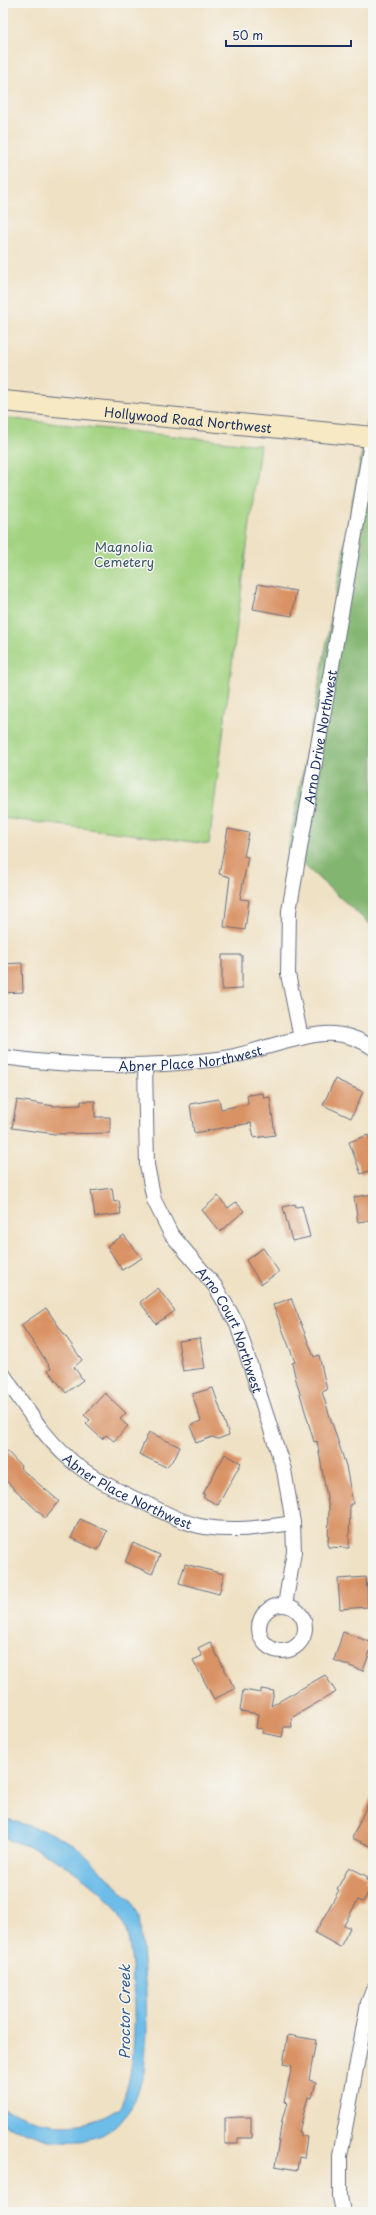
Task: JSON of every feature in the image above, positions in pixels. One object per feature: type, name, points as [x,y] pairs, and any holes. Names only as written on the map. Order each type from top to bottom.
[{"type":"street","name":"Hollywood Road Northwest","points":[[3,401],[373,437]]},
{"type":"street","name":"Arno Drive Northwest","points":[[301,1038],[288,974],[289,911],[373,437]]},
{"type":"street","name":"Abner Place Northwest","points":[[3,1057],[42,1063],[145,1065],[219,1059],[301,1038],[326,1034],[350,1037],[373,1048]]},
{"type":"street","name":"Arno Court Northwest","points":[[145,1065],[147,1166],[154,1200],[170,1234],[215,1286],[237,1324],[284,1470],[293,1523],[294,1552],[285,1605]]},
{"type":"street","name":"Abner Place Northwest","points":[[3,1374],[35,1422],[54,1445],[81,1469],[112,1488],[177,1519],[205,1527],[238,1530],[293,1523]]},
{"type":"street","points":[[343,2212],[340,2197],[340,2156],[368,2003],[373,1990]]},
{"type":"green space","points":[[371,403],[373,403],[373,927],[288,851]]},
{"type":"green space","name":"Magnolia Cemetery","points":[[3,418],[260,445],[209,844],[3,818]]},
{"type":"water","points":[[3,1818],[46,1831],[75,1845],[131,1900],[139,1916],[146,1993],[147,2032],[144,2072],[137,2095],[129,2112],[118,2125],[102,2135],[82,2141],[52,2141],[3,2125],[3,2109],[43,2123],[67,2125],[90,2122],[111,2113],[120,2107],[128,2085],[134,2032],[133,1978],[128,1937],[119,1915],[111,1903],[88,1882],[75,1872],[38,1850],[3,1838]]},
{"type":"building","points":[[258,584],[296,591],[292,616],[253,609]]},
{"type":"building","points":[[228,829],[249,833],[244,856],[248,857],[240,899],[249,900],[245,930],[224,927],[230,877],[219,874]]},
{"type":"building","points":[[222,955],[242,955],[242,989],[222,990]]},
{"type":"building","points":[[22,963],[23,992],[3,993],[3,964]]},
{"type":"building","points":[[335,1079],[363,1092],[351,1118],[323,1105]]},
{"type":"building","points":[[263,1093],[264,1098],[270,1097],[275,1135],[254,1138],[251,1123],[194,1133],[190,1104],[219,1099],[221,1109],[248,1104],[247,1095]]},
{"type":"building","points":[[17,1100],[54,1106],[81,1105],[81,1101],[95,1101],[95,1117],[110,1117],[110,1133],[55,1134],[12,1128]]},
{"type":"building","points":[[368,1135],[373,1147],[373,1169],[361,1174],[349,1142]]},
{"type":"building","points":[[112,1188],[114,1202],[119,1201],[121,1214],[95,1217],[91,1191]]},
{"type":"building","points":[[373,1194],[373,1220],[358,1222],[354,1197]]},
{"type":"building","points":[[218,1196],[228,1208],[236,1202],[244,1211],[220,1232],[202,1210]]},
{"type":"building","points":[[295,1204],[296,1207],[302,1206],[310,1237],[292,1241],[283,1207]]},
{"type":"building","points":[[124,1235],[142,1258],[122,1270],[107,1246]]},
{"type":"building","points":[[263,1248],[279,1272],[261,1284],[246,1260]]},
{"type":"building","points":[[158,1288],[175,1311],[156,1324],[140,1302]]},
{"type":"building","points":[[291,1298],[314,1357],[319,1355],[327,1390],[322,1392],[346,1466],[353,1504],[350,1504],[349,1548],[328,1547],[329,1509],[317,1441],[314,1442],[296,1380],[292,1363],[295,1362],[273,1305]]},
{"type":"building","points":[[46,1308],[82,1360],[74,1367],[83,1380],[66,1393],[48,1370],[51,1368],[21,1325]]},
{"type":"building","points":[[200,1338],[205,1368],[183,1371],[178,1341]]},
{"type":"building","points":[[213,1388],[229,1435],[218,1439],[212,1437],[196,1443],[191,1425],[201,1421],[192,1394]]},
{"type":"building","points":[[105,1393],[126,1413],[120,1419],[128,1426],[114,1441],[106,1435],[102,1439],[86,1424],[90,1420],[84,1415]]},
{"type":"building","points":[[149,1432],[180,1447],[175,1458],[166,1467],[139,1454]]},
{"type":"building","points":[[3,1447],[21,1466],[20,1468],[59,1501],[45,1518],[3,1478]]},
{"type":"building","points":[[225,1454],[241,1463],[218,1505],[203,1497],[205,1495],[203,1494]]},
{"type":"building","points":[[80,1519],[107,1531],[98,1550],[71,1538]]},
{"type":"building","points":[[133,1543],[160,1555],[152,1574],[125,1562]]},
{"type":"building","points":[[185,1564],[224,1574],[219,1594],[179,1583]]},
{"type":"building","points":[[366,1577],[368,1607],[340,1609],[338,1579]]},
{"type":"building","points":[[343,1632],[373,1643],[363,1671],[334,1660]]},
{"type":"building","points":[[210,1642],[235,1689],[214,1699],[193,1660],[202,1656],[198,1648]]},
{"type":"building","points":[[325,1675],[336,1692],[291,1718],[292,1727],[284,1727],[282,1737],[262,1733],[263,1729],[256,1728],[258,1714],[240,1711],[243,1690],[261,1693],[261,1689],[274,1691],[271,1706]]},
{"type":"building","points":[[373,1793],[373,1847],[352,1838]]},
{"type":"building","points":[[349,1867],[368,1877],[366,1880],[373,1884],[363,1902],[358,1900],[344,1925],[350,1928],[340,1947],[315,1933],[339,1890],[337,1889]]},
{"type":"building","points":[[288,2035],[316,2040],[309,2080],[316,2082],[312,2098],[308,2097],[299,2132],[301,2132],[301,2136],[307,2137],[304,2158],[299,2157],[297,2170],[275,2166],[282,2120],[287,2103],[284,2102],[292,2066],[283,2064]]},
{"type":"building","points":[[251,2117],[251,2138],[238,2138],[238,2144],[225,2144],[225,2118]]},
{"type":"water label","name":"Proctor Creek","points":[[124,2012]]}]
